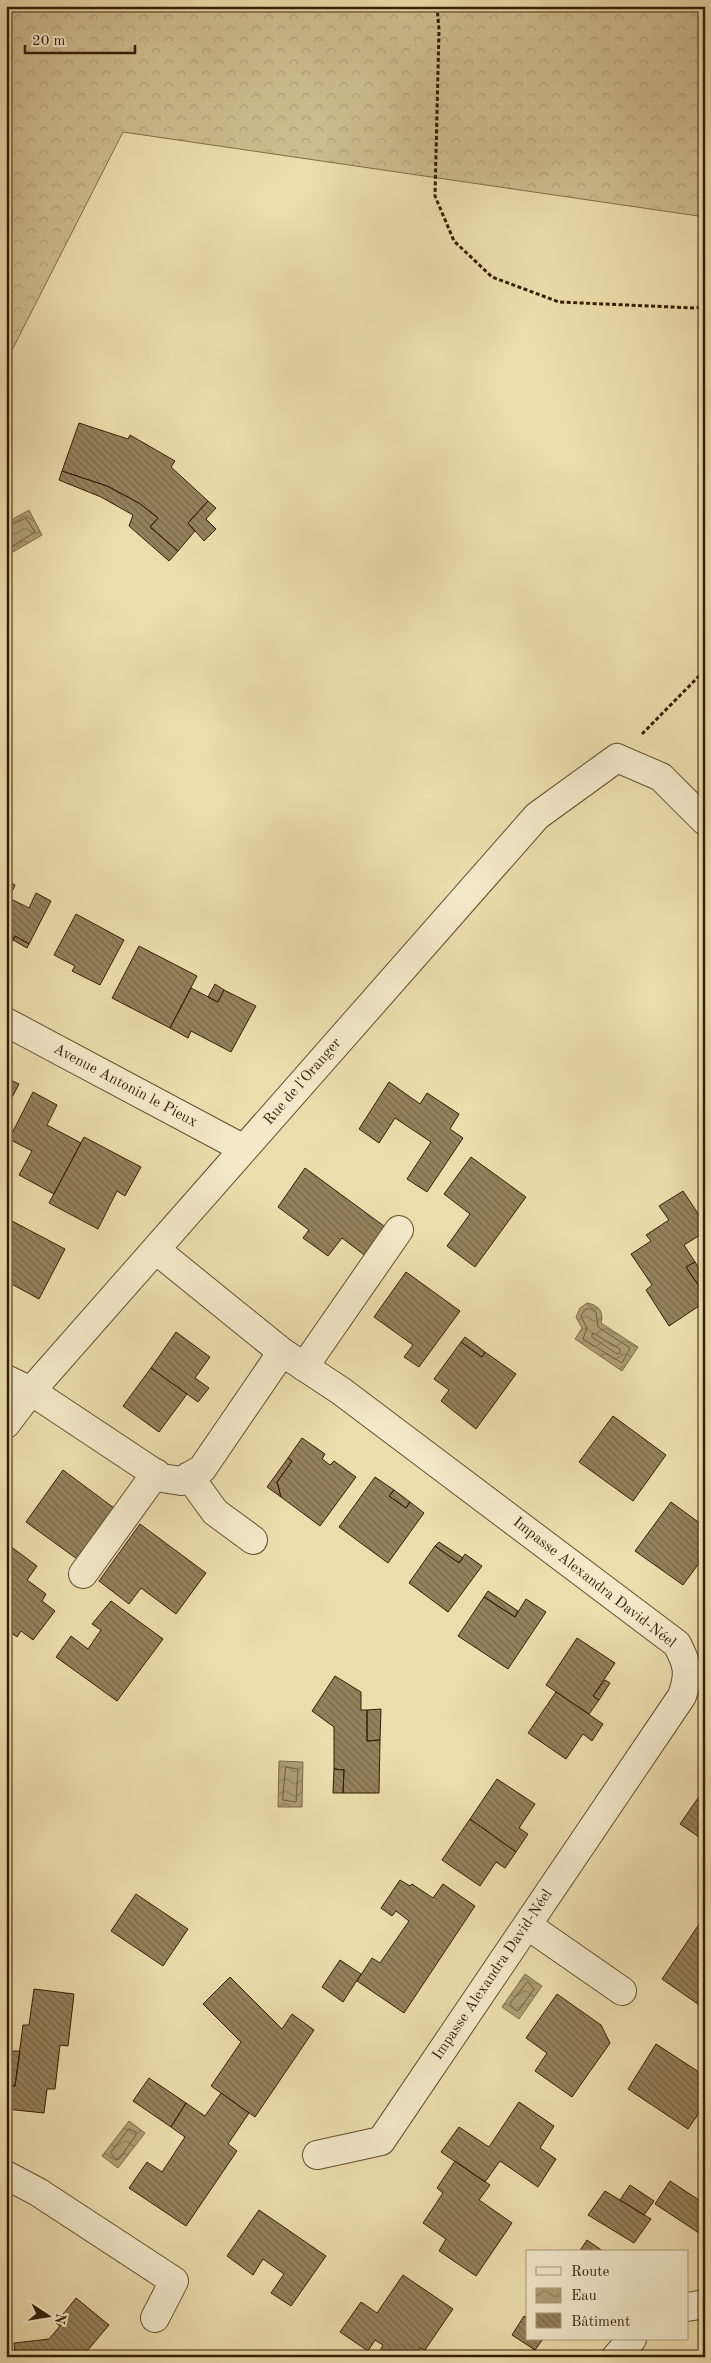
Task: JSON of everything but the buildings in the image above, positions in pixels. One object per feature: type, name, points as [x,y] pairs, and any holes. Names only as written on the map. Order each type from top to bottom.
[{"type":"street","points":[[617,758],[660,777],[705,821]]},
{"type":"street","name":"Rue de l'Oranger","points":[[6,1424],[31,1391],[538,816],[617,758]]},
{"type":"street","name":"Avenue Antonin le Pieux","points":[[6,1022],[244,1150]]},
{"type":"street","points":[[6,1379],[31,1391],[162,1478],[181,1481],[202,1469],[400,1230]]},
{"type":"street","name":"Impasse Alexandra David-Néel","points":[[156,1250],[293,1360],[341,1391],[677,1644],[687,1662],[688,1679],[682,1696],[381,2141],[317,2155]]},
{"type":"street","points":[[83,1574],[156,1473]]},
{"type":"street","points":[[189,1476],[215,1512],[253,1540]]},
{"type":"street","points":[[527,1925],[622,1991]]},
{"type":"street","points":[[6,2175],[38,2192],[174,2280],[155,2318]]},
{"type":"street","points":[[688,2307],[705,2304]]},
{"type":"street","points":[[616,2357],[631,2340]]},
{"type":"path","points":[[436,6],[439,30],[435,196],[454,241],[492,277],[560,302],[705,307]]},
{"type":"path","points":[[617,758],[658,721],[705,670]]},
{"type":"green space","points":[[6,6],[705,6],[705,217],[123,132],[6,362]]},
{"type":"water","points":[[29,510],[42,535],[6,556],[6,523]]},
{"type":"water","points":[[587,1303],[595,1305],[600,1310],[602,1316],[601,1323],[638,1347],[622,1371],[575,1339],[582,1328],[576,1317],[580,1308]]},
{"type":"water","points":[[279,1761],[303,1762],[302,1807],[278,1807]]},
{"type":"water","points":[[525,1974],[542,1986],[519,2019],[502,2007]]},
{"type":"water","points":[[129,2121],[145,2133],[118,2168],[102,2156]]}]
